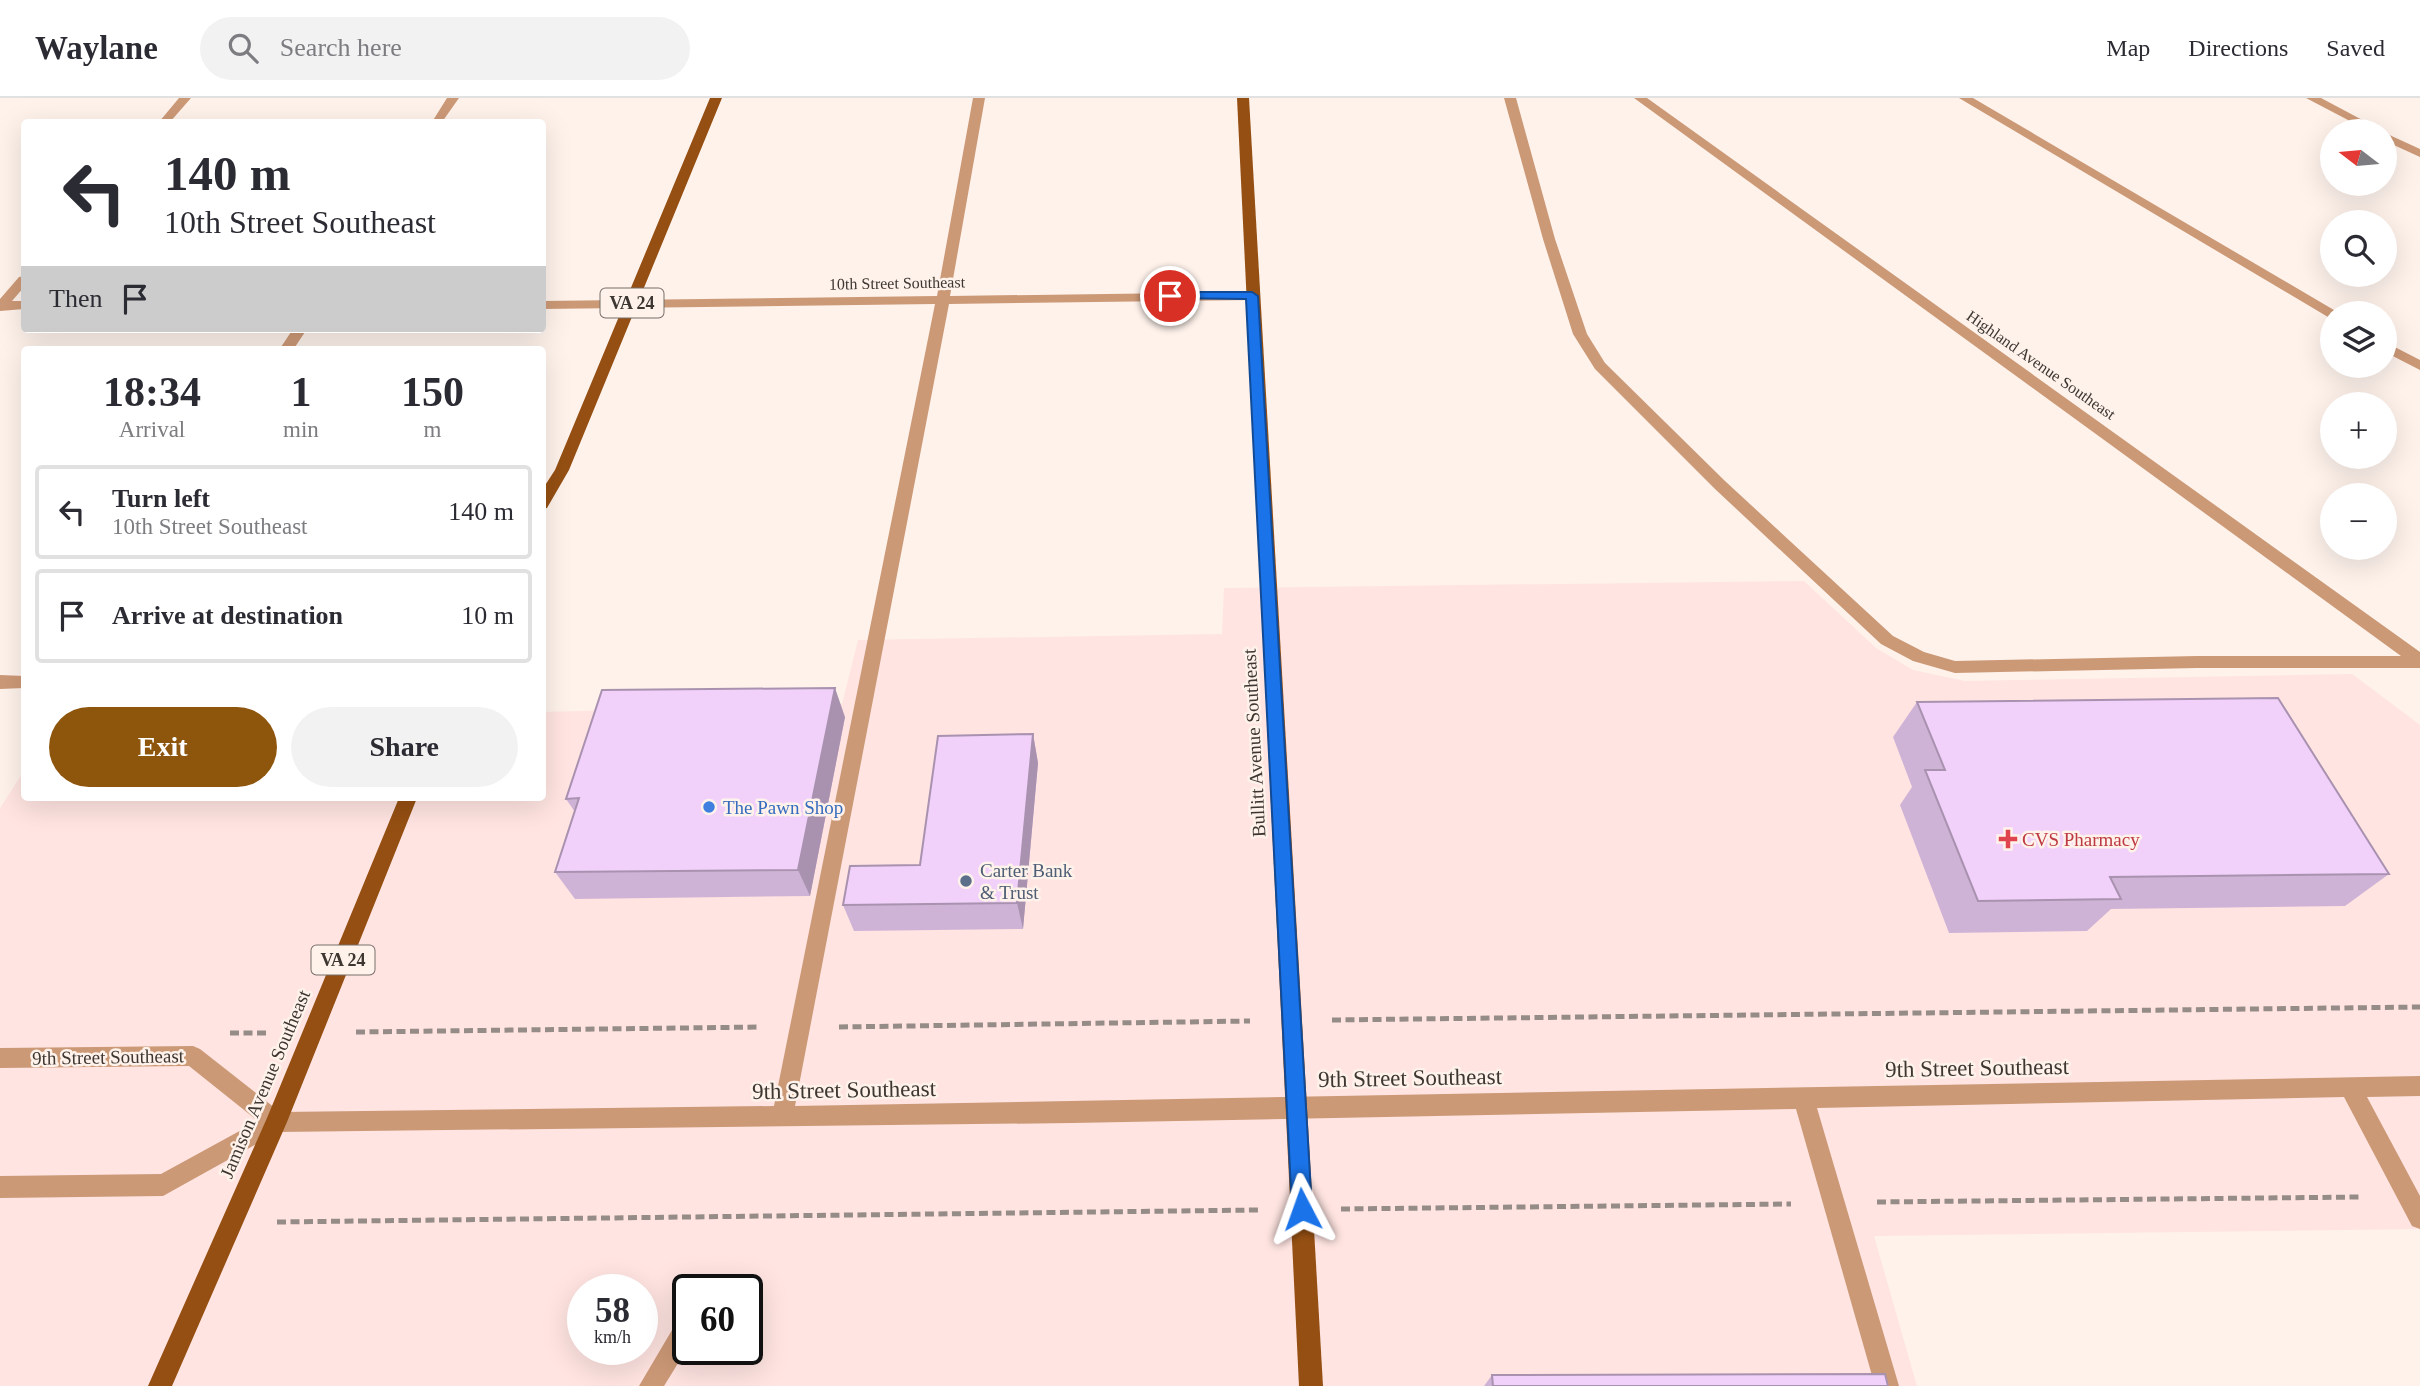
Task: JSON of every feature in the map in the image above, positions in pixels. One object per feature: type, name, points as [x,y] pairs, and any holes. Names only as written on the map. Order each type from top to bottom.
[{"type":"main road","name":"VA 24","points":[[546,497],[562,470],[716,98]]},
{"type":"main road","name":"Bullitt Avenue Southeast","points":[[1243,98],[1311,1386]]},
{"type":"main road","name":"Jamison Avenue Southeast","points":[[160,1386],[276,1122],[407,801]]},
{"type":"street","points":[[167,119],[185,98]]},
{"type":"street","points":[[439,119],[453,98]]},
{"type":"street","points":[[782,1117],[943,299],[979,98]]},
{"type":"street","points":[[1510,98],[1549,239],[1580,334],[1601,366],[1720,485],[1887,640],[1919,657],[1955,667],[2197,662],[2420,662]]},
{"type":"street","name":"Highland Avenue Southeast","points":[[1640,98],[2264,545],[2420,662]]},
{"type":"street","points":[[1965,98],[2320,306]]},
{"type":"street","points":[[2312,98],[2353,119]]},
{"type":"street","points":[[2398,142],[2420,153]]},
{"type":"street","points":[[1,306],[21,283]]},
{"type":"street","name":"10th Street Southeast","points":[[546,305],[1252,296]]},
{"type":"street","points":[[1,306],[21,305]]},
{"type":"street","points":[[2397,353],[2420,366]]},
{"type":"street","points":[[0,682],[21,682]]},
{"type":"street","name":"9th Street Southeast","points":[[0,1058],[193,1056],[276,1122]]},
{"type":"street","name":"9th Street Southeast","points":[[0,1186],[163,1185],[276,1122],[782,1117],[2420,1086]]},
{"type":"street","points":[[2350,1087],[2420,1218]]},
{"type":"street","points":[[1803,1097],[1887,1386]]},
{"type":"street","points":[[651,1386],[672,1351]]},
{"type":"path","points":[[218,1034],[2420,1007]]},
{"type":"path","points":[[233,1222],[2408,1196]]},
{"type":"shaded area","points":[[1804,581],[1876,648],[1913,670],[1965,681],[2352,674],[2420,725],[2420,1229],[1874,1236],[1917,1386],[0,1386],[0,808],[21,776],[21,801],[546,801],[546,712],[842,704],[858,640],[1222,634],[1224,588]]},
{"type":"building","points":[[835,688],[798,870],[555,872],[579,798],[566,799],[602,690]]},
{"type":"building","points":[[2278,698],[2389,874],[2110,877],[2121,899],[1978,901],[1925,770],[1945,770],[1917,702]]},
{"type":"building","points":[[1033,734],[1017,903],[843,905],[850,866],[920,865],[938,736]]},
{"type":"building","points":[[1885,1374],[1888,1386],[1493,1386],[1492,1375]]},
{"type":"place","name":"The Pawn Shop","points":[[709,807]]},
{"type":"place","name":"CVS Pharmacy","points":[[2008,839]]},
{"type":"place","name":"Carter Bank & Trust","points":[[966,881]]},
{"type":"route","points":[[1170,296],[1252,296],[1302,1209]]}]
